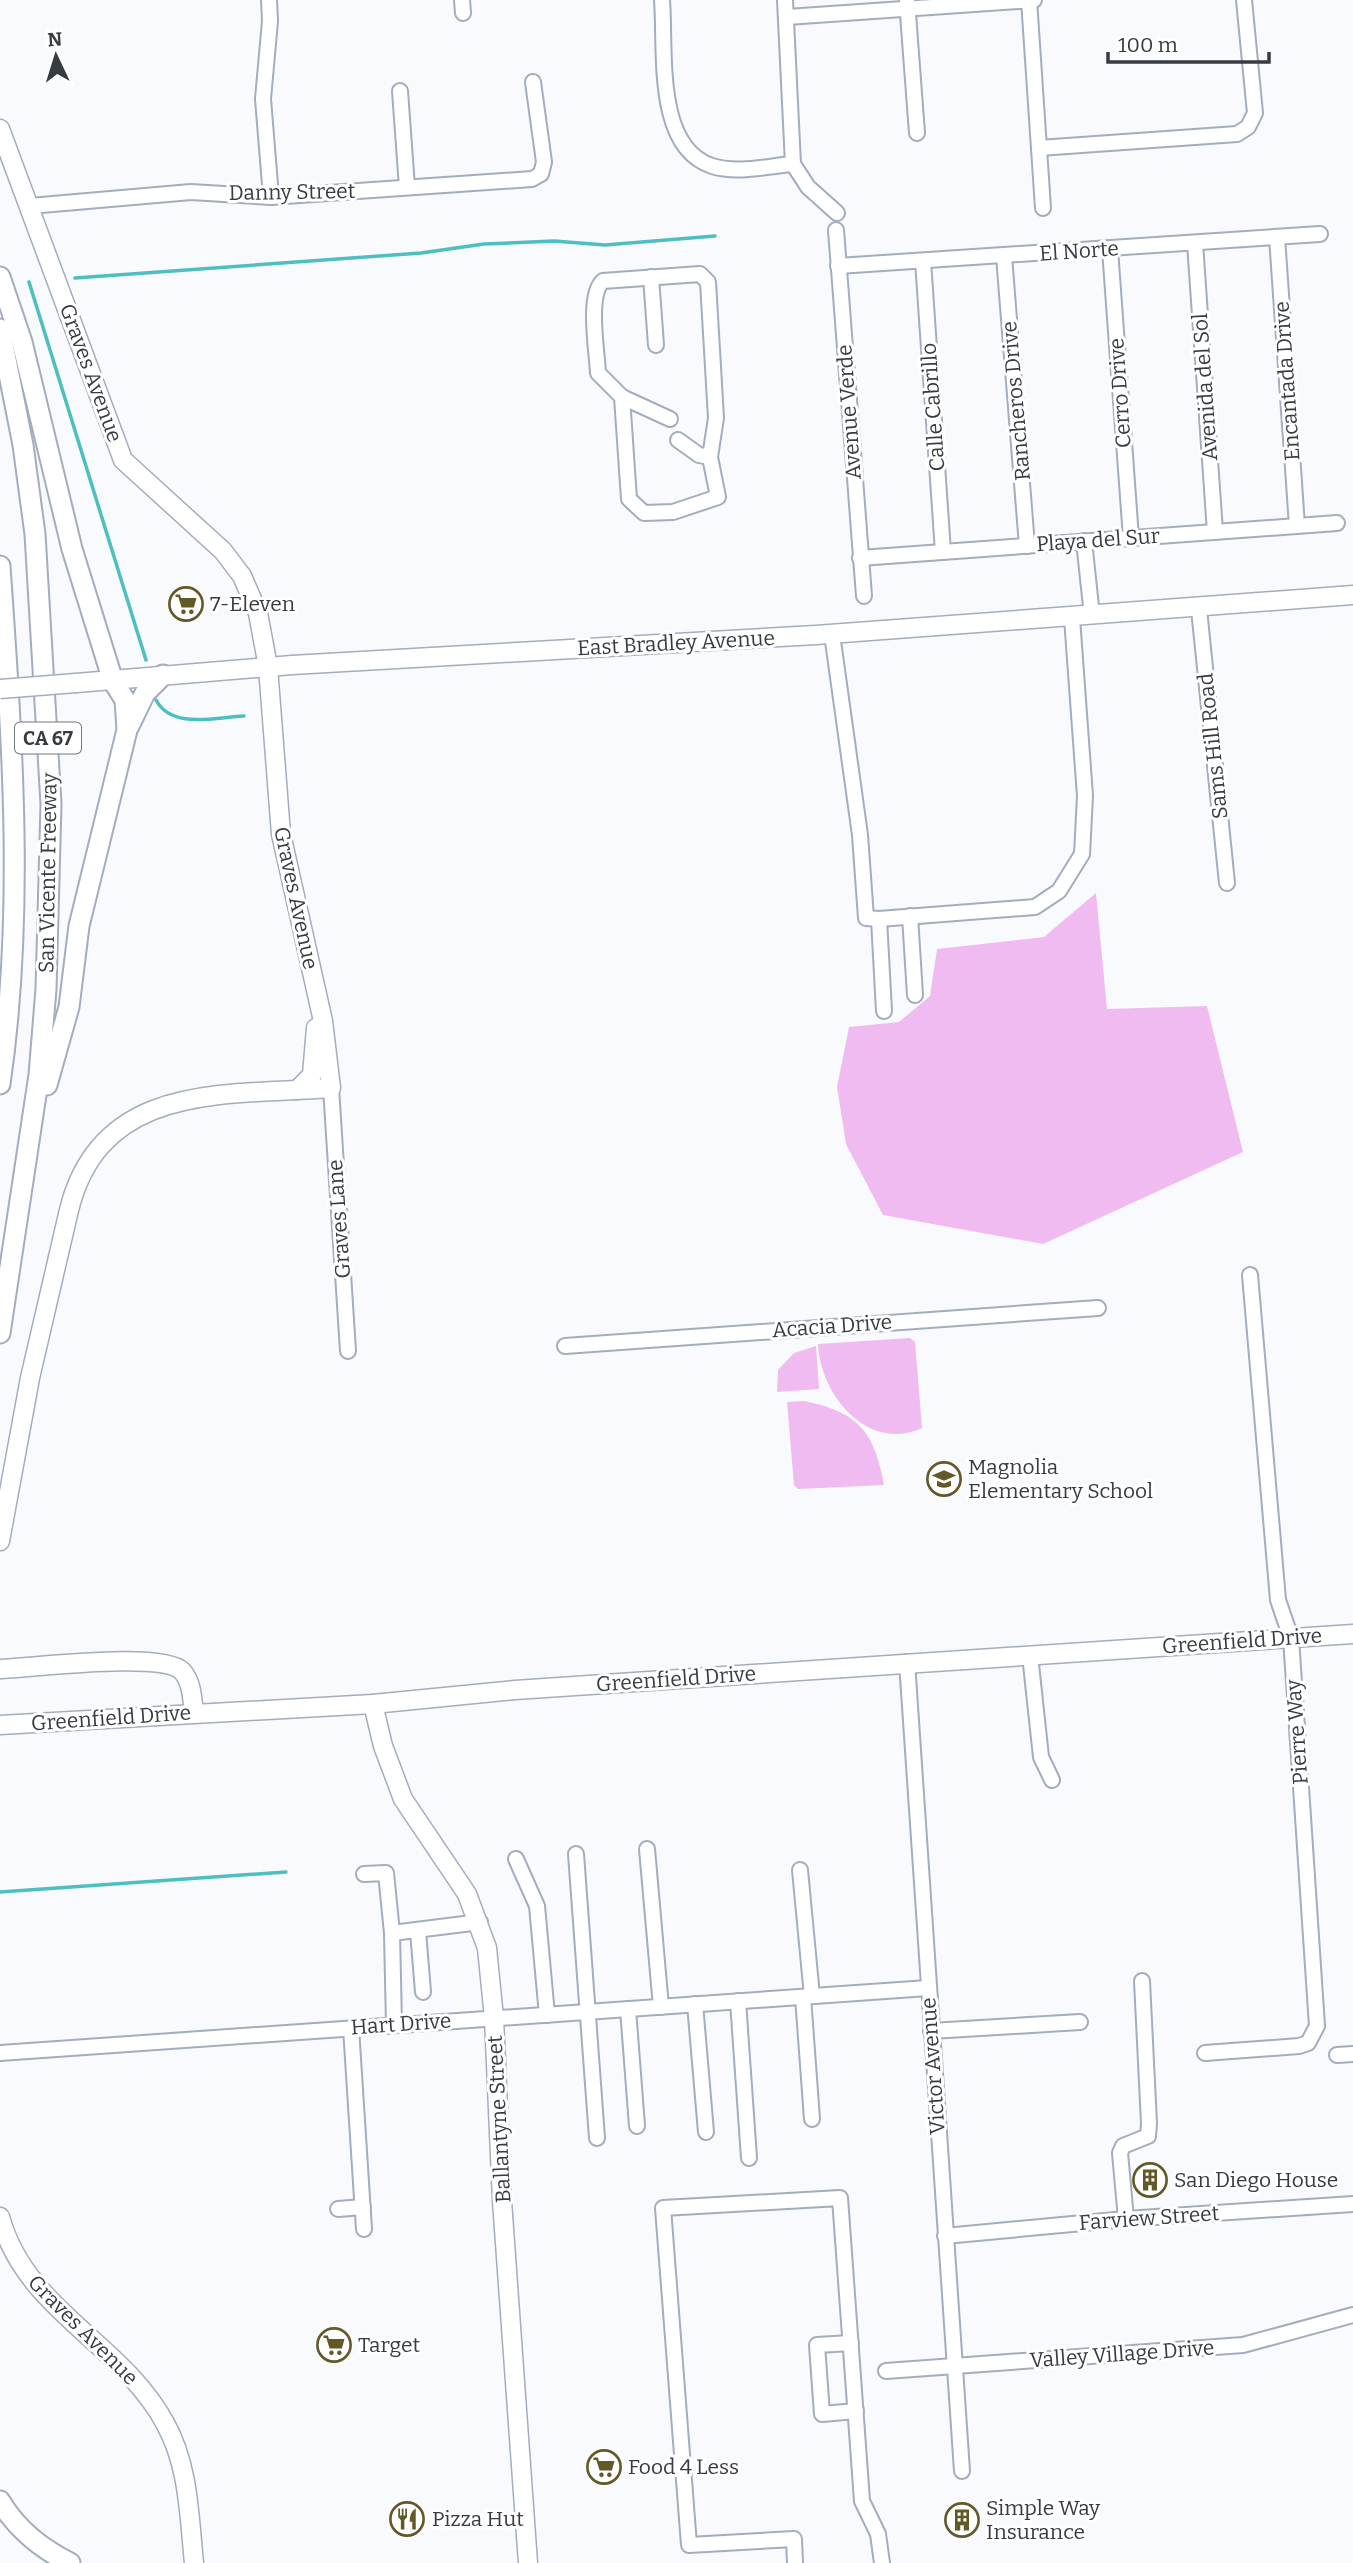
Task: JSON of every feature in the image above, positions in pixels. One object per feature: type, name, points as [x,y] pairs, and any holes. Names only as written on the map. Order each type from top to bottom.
[{"type":"highway","points":[[0,278],[22,342],[72,549],[113,681],[125,700],[127,730]]},
{"type":"highway","name":"San Vicente Freeway","points":[[0,329],[23,445],[35,534],[51,804],[46,989],[29,1150],[0,1333]]},
{"type":"highway","name":"San Vicente Freeway","points":[[0,566],[15,865],[6,1044],[0,1081]]},
{"type":"highway","points":[[29,1150],[69,1007],[79,926],[127,730],[145,692],[163,675]]},
{"type":"highway","points":[[0,2501],[18,2525],[35,2541],[70,2563]]},
{"type":"main road","name":"Graves Avenue","points":[[0,129],[123,460],[231,559],[258,612],[268,667],[282,844],[323,1021],[331,1088]]},
{"type":"main road","name":"East Bradley Avenue","points":[[0,689],[268,667],[1092,617],[1353,595]]},
{"type":"main road","points":[[297,1090],[313,1075],[316,1029],[323,1021]]},
{"type":"main road","points":[[0,1541],[30,1378],[69,1210],[77,1183],[102,1143],[126,1122],[166,1104],[195,1097],[331,1088]]},
{"type":"main road","name":"Greenfield Drive","points":[[4,1725],[194,1712],[373,1704],[514,1690],[1353,1634]]},
{"type":"main road","points":[[0,1669],[127,1661],[167,1663],[179,1668],[187,1679],[194,1712]]},
{"type":"main road","name":"Ballantyne Street","points":[[373,1704],[383,1746],[403,1799],[448,1861],[480,1922],[487,1948],[494,2018],[502,2193],[528,2563]]},
{"type":"main road","name":"Graves Avenue","points":[[0,2217],[20,2266],[48,2301],[125,2370],[166,2424],[187,2481],[194,2563]]},
{"type":"street","points":[[268,0],[270,21],[263,99],[271,197]]},
{"type":"street","points":[[662,0],[670,120],[687,151],[711,166],[732,169],[793,163]]},
{"type":"street","points":[[785,0],[793,163],[808,187],[837,213]]},
{"type":"street","points":[[1029,0],[1043,208]]},
{"type":"street","points":[[786,17],[907,4],[1034,0]]},
{"type":"street","points":[[1039,148],[1237,134],[1248,127],[1255,113],[1244,0]]},
{"type":"street","points":[[907,4],[917,133]]},
{"type":"street","name":"Danny Street","points":[[30,206],[191,192],[271,197],[532,179],[541,174],[544,162],[533,82]]},
{"type":"street","points":[[400,92],[407,187]]},
{"type":"street","name":"Avenue Verde","points":[[836,230],[864,596]]},
{"type":"street","name":"El Norte","points":[[838,266],[1320,234]]},
{"type":"street","name":"Encantada Drive","points":[[1277,237],[1297,526]]},
{"type":"street","name":"Avenida del Sol","points":[[1195,243],[1216,532]]},
{"type":"street","name":"Cerro Drive","points":[[1110,249],[1130,538]]},
{"type":"street","name":"Rancheros Drive","points":[[1004,256],[1027,545]]},
{"type":"street","name":"Calle Cabrillo","points":[[923,261],[943,552]]},
{"type":"street","points":[[622,397],[629,499],[637,509],[644,513],[673,512],[718,497],[710,457],[714,426],[708,282],[701,274],[603,281],[596,286],[594,299],[598,373],[622,397],[670,419]]},
{"type":"street","points":[[651,277],[656,345]]},
{"type":"street","points":[[678,440],[699,455],[710,457]]},
{"type":"street","name":"Playa del Sur","points":[[860,558],[1337,523]]},
{"type":"street","points":[[1084,541],[1092,617]]},
{"type":"street","name":"Sams Hill Road","points":[[1199,609],[1227,883]]},
{"type":"street","points":[[832,634],[857,810],[866,918],[879,919],[1035,907],[1059,891],[1082,854],[1084,796],[1072,618]]},
{"type":"street","points":[[910,916],[915,995]]},
{"type":"street","points":[[879,919],[884,1011]]},
{"type":"street","name":"Graves Lane","points":[[331,1088],[348,1351]]},
{"type":"street","name":"Pierre Way","points":[[1205,2053],[1299,2046],[1308,2043],[1317,2026],[1291,1638],[1278,1600],[1250,1275]]},
{"type":"street","name":"Acacia Drive","points":[[565,1346],[1098,1308]]},
{"type":"street","points":[[1030,1655],[1041,1757],[1052,1780]]},
{"type":"street","name":"Victor Avenue","points":[[907,1662],[962,2471]]},
{"type":"street","points":[[648,1849],[662,2007]]},
{"type":"street","points":[[576,1854],[597,2138]]},
{"type":"street","points":[[516,1859],[537,1906],[547,2015]]},
{"type":"street","points":[[800,1870],[812,2119]]},
{"type":"street","points":[[364,1874],[386,1873],[392,1933],[394,2025]]},
{"type":"street","points":[[392,1933],[480,1922]]},
{"type":"street","points":[[418,1931],[423,1992]]},
{"type":"street","points":[[1126,2219],[1120,2153],[1123,2146],[1148,2136],[1149,2123],[1142,1981]]},
{"type":"street","name":"Hart Drive","points":[[0,2053],[928,1988]]},
{"type":"street","points":[[738,2001],[749,2158]]},
{"type":"street","points":[[695,2004],[706,2132]]},
{"type":"street","points":[[628,2009],[637,2126]]},
{"type":"street","points":[[930,2031],[1080,2022]]},
{"type":"street","points":[[351,2028],[364,2228]]},
{"type":"street","points":[[1337,2055],[1353,2054]]},
{"type":"street","points":[[795,2563],[794,2539],[689,2545],[663,2208],[841,2198],[862,2501],[878,2534],[883,2563]]},
{"type":"street","name":"Farview Street","points":[[945,2236],[1126,2219],[1353,2204]]},
{"type":"street","points":[[338,2209],[363,2207]]},
{"type":"street","name":"Valley Village Drive","points":[[886,2371],[1242,2346],[1353,2315]]},
{"type":"street","points":[[851,2343],[817,2345],[818,2359],[822,2414],[856,2412]]},
{"type":"shaded area","points":[[1096,893],[1107,1009],[1207,1006],[1243,1152],[1043,1244],[883,1215],[846,1144],[837,1087],[849,1027],[899,1022],[930,996],[937,949],[1044,937]]},
{"type":"shaded area","points":[[910,1338],[915,1342],[922,1428],[902,1434],[883,1433],[866,1426],[838,1400],[821,1363],[818,1344]]},
{"type":"shaded area","points":[[816,1346],[819,1389],[777,1392],[778,1370],[794,1353]]},
{"type":"shaded area","points":[[804,1401],[838,1411],[860,1427],[875,1451],[884,1485],[798,1489],[794,1485],[787,1402]]},
{"type":"waterway","points":[[75,278],[421,253],[484,244],[554,241],[605,245],[715,236]]},
{"type":"waterway","points":[[29,282],[146,660]]},
{"type":"waterway","points":[[156,700],[163,709],[183,719],[244,716]]},
{"type":"waterway","points":[[0,1892],[286,1872]]},
{"type":"place","name":"7-Eleven","points":[[186,604]]},
{"type":"place","name":"Magnolia Elementary School","points":[[944,1479]]},
{"type":"place","name":"San Diego House","points":[[1150,2180]]},
{"type":"place","name":"Target","points":[[334,2345]]},
{"type":"place","name":"Food 4 Less","points":[[604,2467]]},
{"type":"place","name":"Pizza Hut","points":[[407,2519]]},
{"type":"place","name":"Simple Way Insurance","points":[[962,2520]]}]
